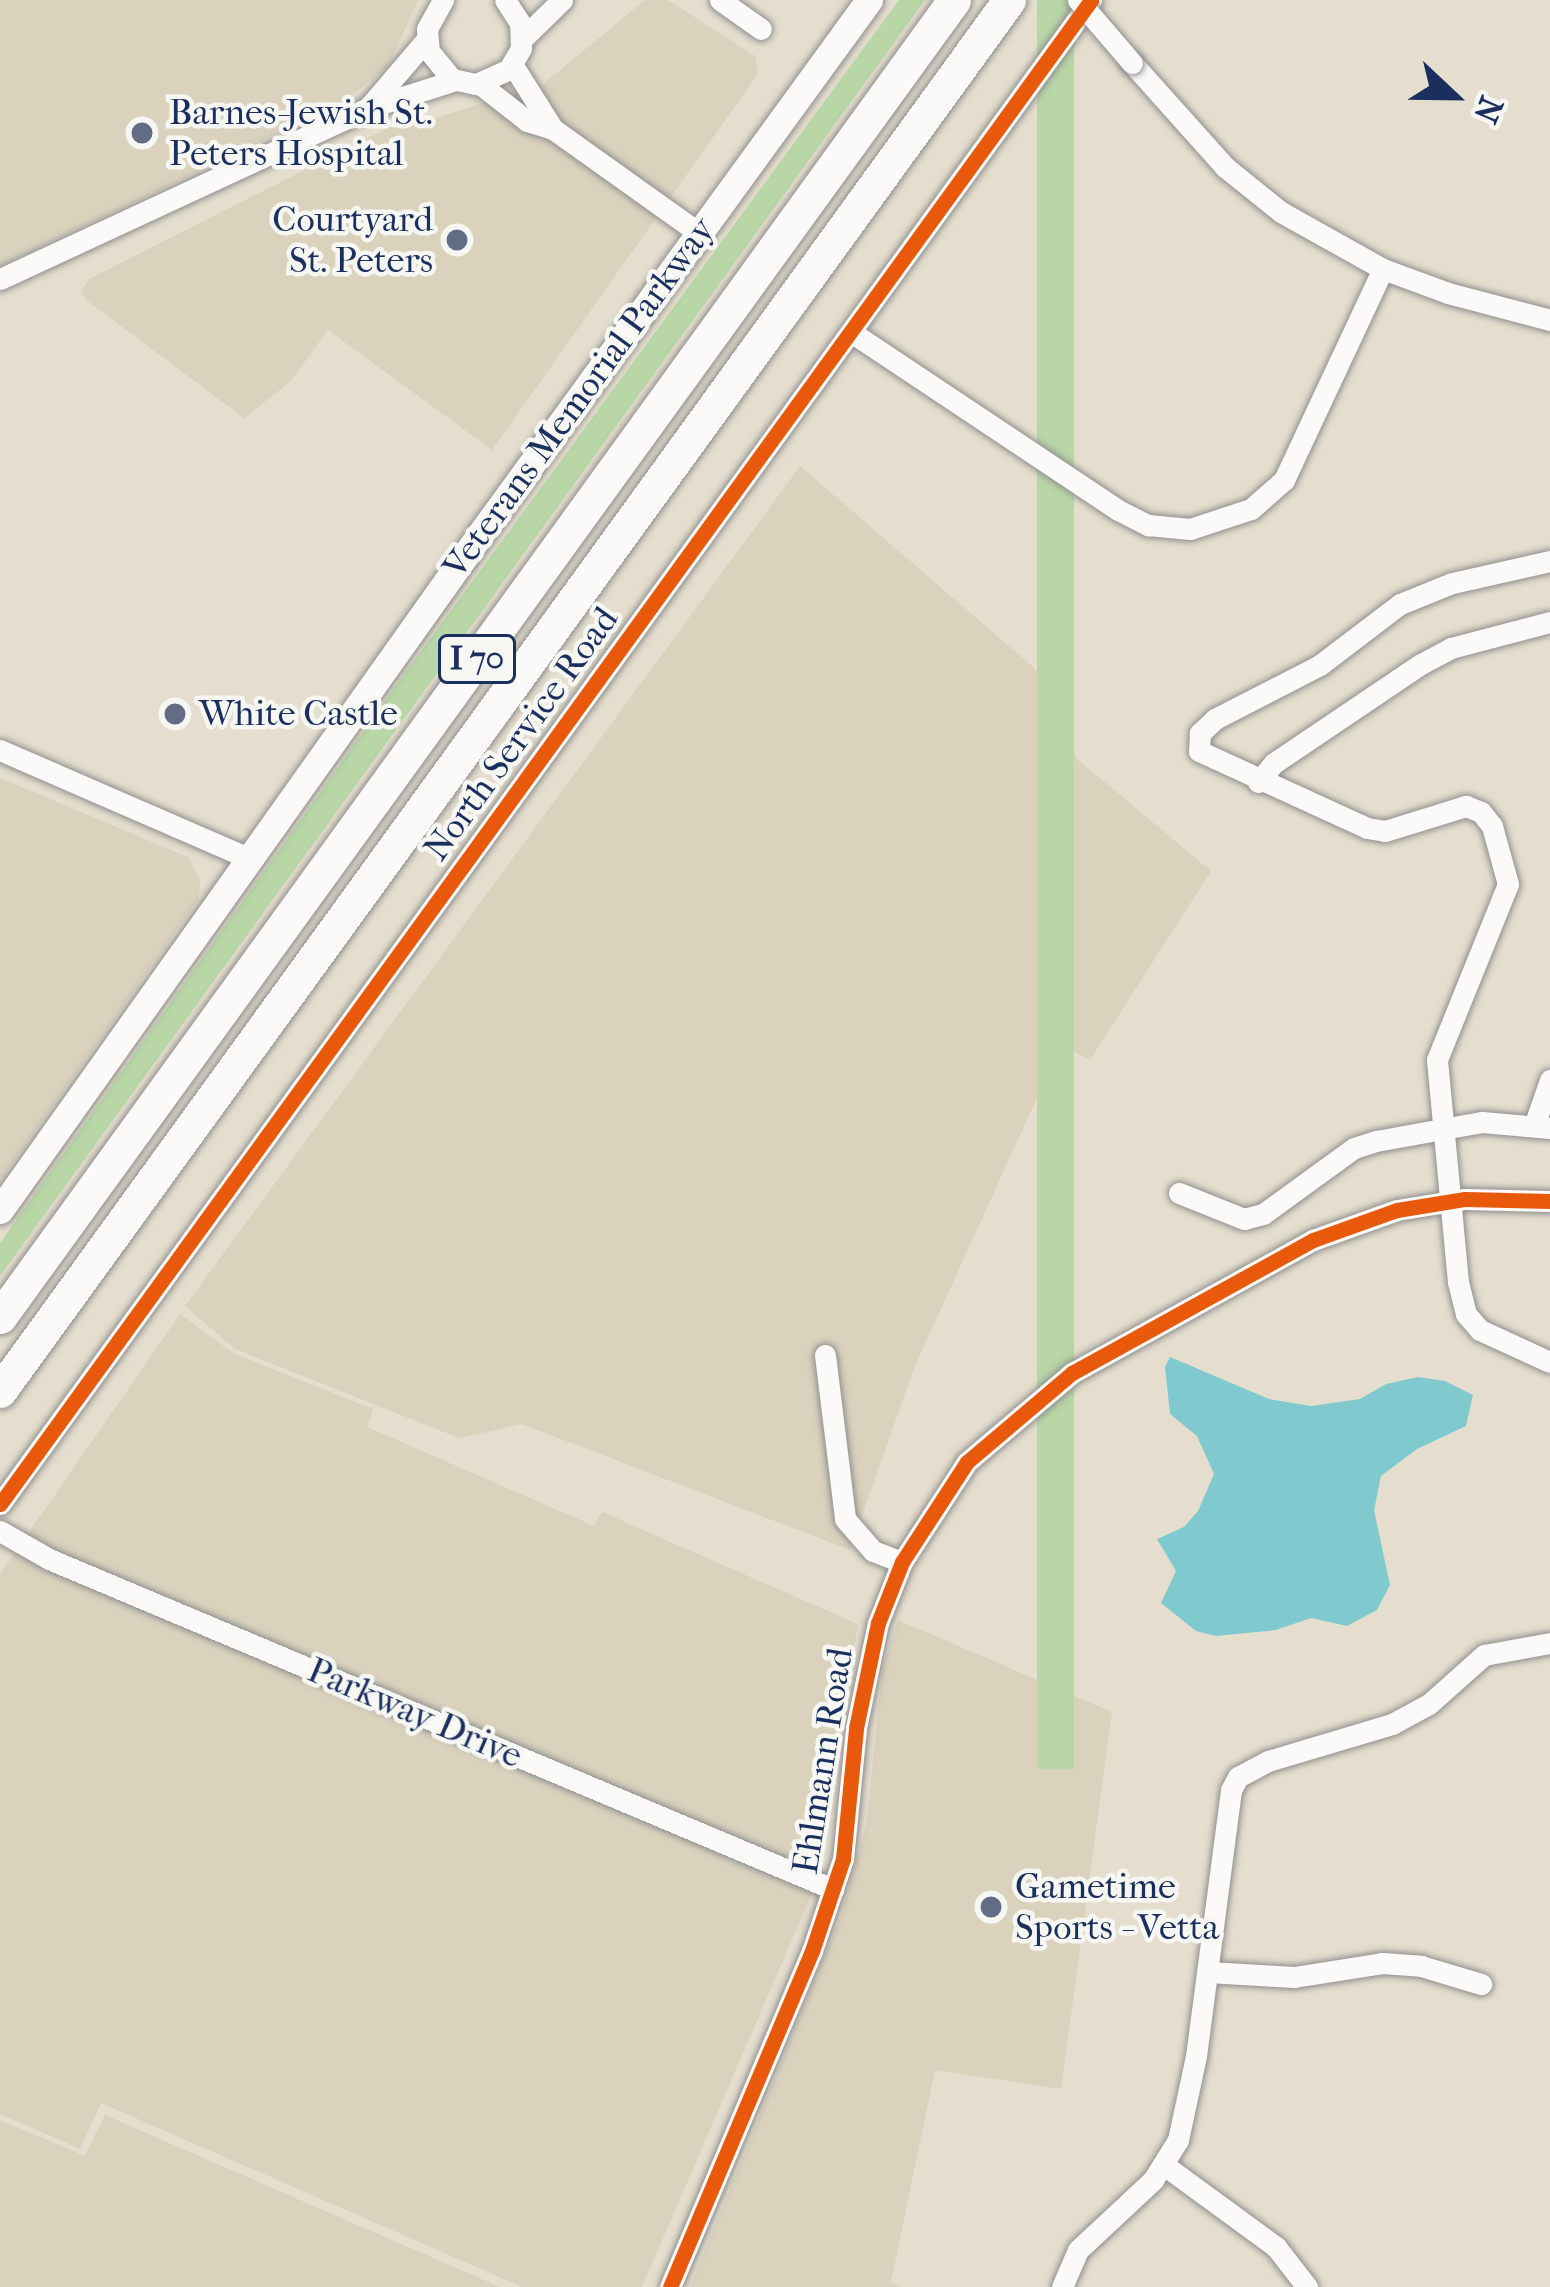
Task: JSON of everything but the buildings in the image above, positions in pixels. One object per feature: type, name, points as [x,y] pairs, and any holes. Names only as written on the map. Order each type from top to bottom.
[{"type":"highway","name":"I 70","points":[[0,1317],[954,0]]},
{"type":"highway","name":"I 70","points":[[0,1391],[1009,0]]},
{"type":"main road","name":"Veterans Memorial Parkway","points":[[2,1201],[869,0]]},
{"type":"street","points":[[505,0],[516,12],[522,39]]},
{"type":"street","points":[[0,279],[368,108],[456,80],[480,84],[500,77],[512,64],[522,39],[562,0]]},
{"type":"street","points":[[720,0],[761,29]]},
{"type":"street","points":[[1078,0],[1225,167],[1282,212],[1383,269],[1448,293],[1550,320]]},
{"type":"street","name":"North Service Road","points":[[0,1504],[1091,0]]},
{"type":"street","points":[[431,14],[434,62],[456,80]]},
{"type":"street","points":[[368,108],[431,14]]},
{"type":"street","points":[[512,64],[553,129]]},
{"type":"street","points":[[480,84],[527,122],[553,129],[699,232]]},
{"type":"street","points":[[851,332],[1118,510],[1148,525],[1190,529],[1251,509],[1284,480],[1383,269]]},
{"type":"street","points":[[1550,561],[1452,584],[1400,604],[1321,665],[1215,719],[1200,733],[1199,751],[1367,828],[1385,831],[1466,806],[1480,812],[1492,826],[1508,884],[1442,1040],[1437,1083],[1466,1314],[1480,1330],[1550,1362]]},
{"type":"street","points":[[1258,782],[1274,763],[1421,664],[1451,648],[1550,622]]},
{"type":"street","points":[[0,750],[248,859]]},
{"type":"street","points":[[1179,1193],[1244,1219],[1262,1214],[1354,1148],[1445,1126],[1542,1127],[1550,1080]]},
{"type":"street","name":"Ehlmann Road","points":[[670,2287],[833,1889],[850,1823],[856,1728],[869,1659],[902,1562],[967,1462],[1072,1373],[1313,1240],[1397,1210],[1450,1201],[1550,1201]]},
{"type":"street","points":[[826,1355],[845,1519],[873,1551],[902,1562]]},
{"type":"street","name":"Parkway Drive","points":[[0,1531],[49,1559],[833,1889]]},
{"type":"street","points":[[1062,2287],[1078,2250],[1164,2165],[1188,2110],[1231,1790],[1238,1777],[1268,1761],[1392,1724],[1430,1705],[1484,1655],[1550,1642]]},
{"type":"street","points":[[1208,1972],[1294,1977],[1382,1964],[1420,1966],[1481,1984]]},
{"type":"street","points":[[1164,2165],[1276,2247],[1307,2287]]},
{"type":"shaded area","name":"Barnes-Jewish St. Peters Hospital","points":[[0,0],[418,0],[388,67],[343,102],[0,266]]},
{"type":"shaded area","points":[[645,0],[668,0],[755,56],[758,74],[492,450],[328,330],[290,382],[244,418],[86,300],[81,291],[89,279],[409,117],[432,119],[543,84]]},
{"type":"shaded area","points":[[800,466],[1047,679],[1076,758],[1211,871],[1090,1060],[1061,1045],[914,1368],[850,1550],[522,1424],[459,1438],[235,1349],[185,1306]]},
{"type":"shaded area","points":[[0,778],[188,857],[200,880],[199,899],[0,1180]]},
{"type":"shaded area","points":[[180,1314],[233,1353],[373,1409],[367,1427],[594,1526],[602,1512],[858,1624],[811,1896],[642,2287],[522,2287],[101,2103],[80,2149],[0,2114],[0,1574]]},
{"type":"shaded area","points":[[898,1620],[1112,1712],[1061,2089],[935,2070],[891,2282],[901,2287],[690,2287],[841,1916],[867,1821],[882,1670]]},
{"type":"shaded area","points":[[105,2115],[500,2287],[0,2287],[0,2120],[85,2156]]},
{"type":"green space","points":[[899,0],[925,0],[0,1276],[0,1243],[398,683]]},
{"type":"green space","points":[[1037,0],[1074,0],[1074,1769],[1037,1769]]},
{"type":"water","points":[[1170,1357],[1269,1399],[1311,1406],[1360,1399],[1386,1384],[1418,1377],[1445,1381],[1473,1395],[1466,1426],[1417,1449],[1381,1476],[1374,1510],[1390,1585],[1377,1610],[1347,1626],[1311,1618],[1276,1630],[1216,1636],[1196,1631],[1161,1603],[1176,1571],[1157,1539],[1184,1527],[1198,1511],[1214,1474],[1197,1436],[1170,1414],[1165,1367]]},
{"type":"cycle path","points":[[0,1504],[1091,0]]},
{"type":"cycle path","points":[[670,2287],[812,1951],[843,1859],[856,1728],[878,1623],[902,1562],[967,1462],[1072,1373],[1313,1240],[1397,1210],[1465,1199],[1550,1201]]},
{"type":"place","name":"Barnes-Jewish St. Peters Hospital","points":[[142,133]]},
{"type":"place","name":"Courtyard St. Peters","points":[[457,240]]},
{"type":"place","name":"White Castle","points":[[175,714]]},
{"type":"place","name":"Gametime Sports - Vetta","points":[[991,1907]]}]
